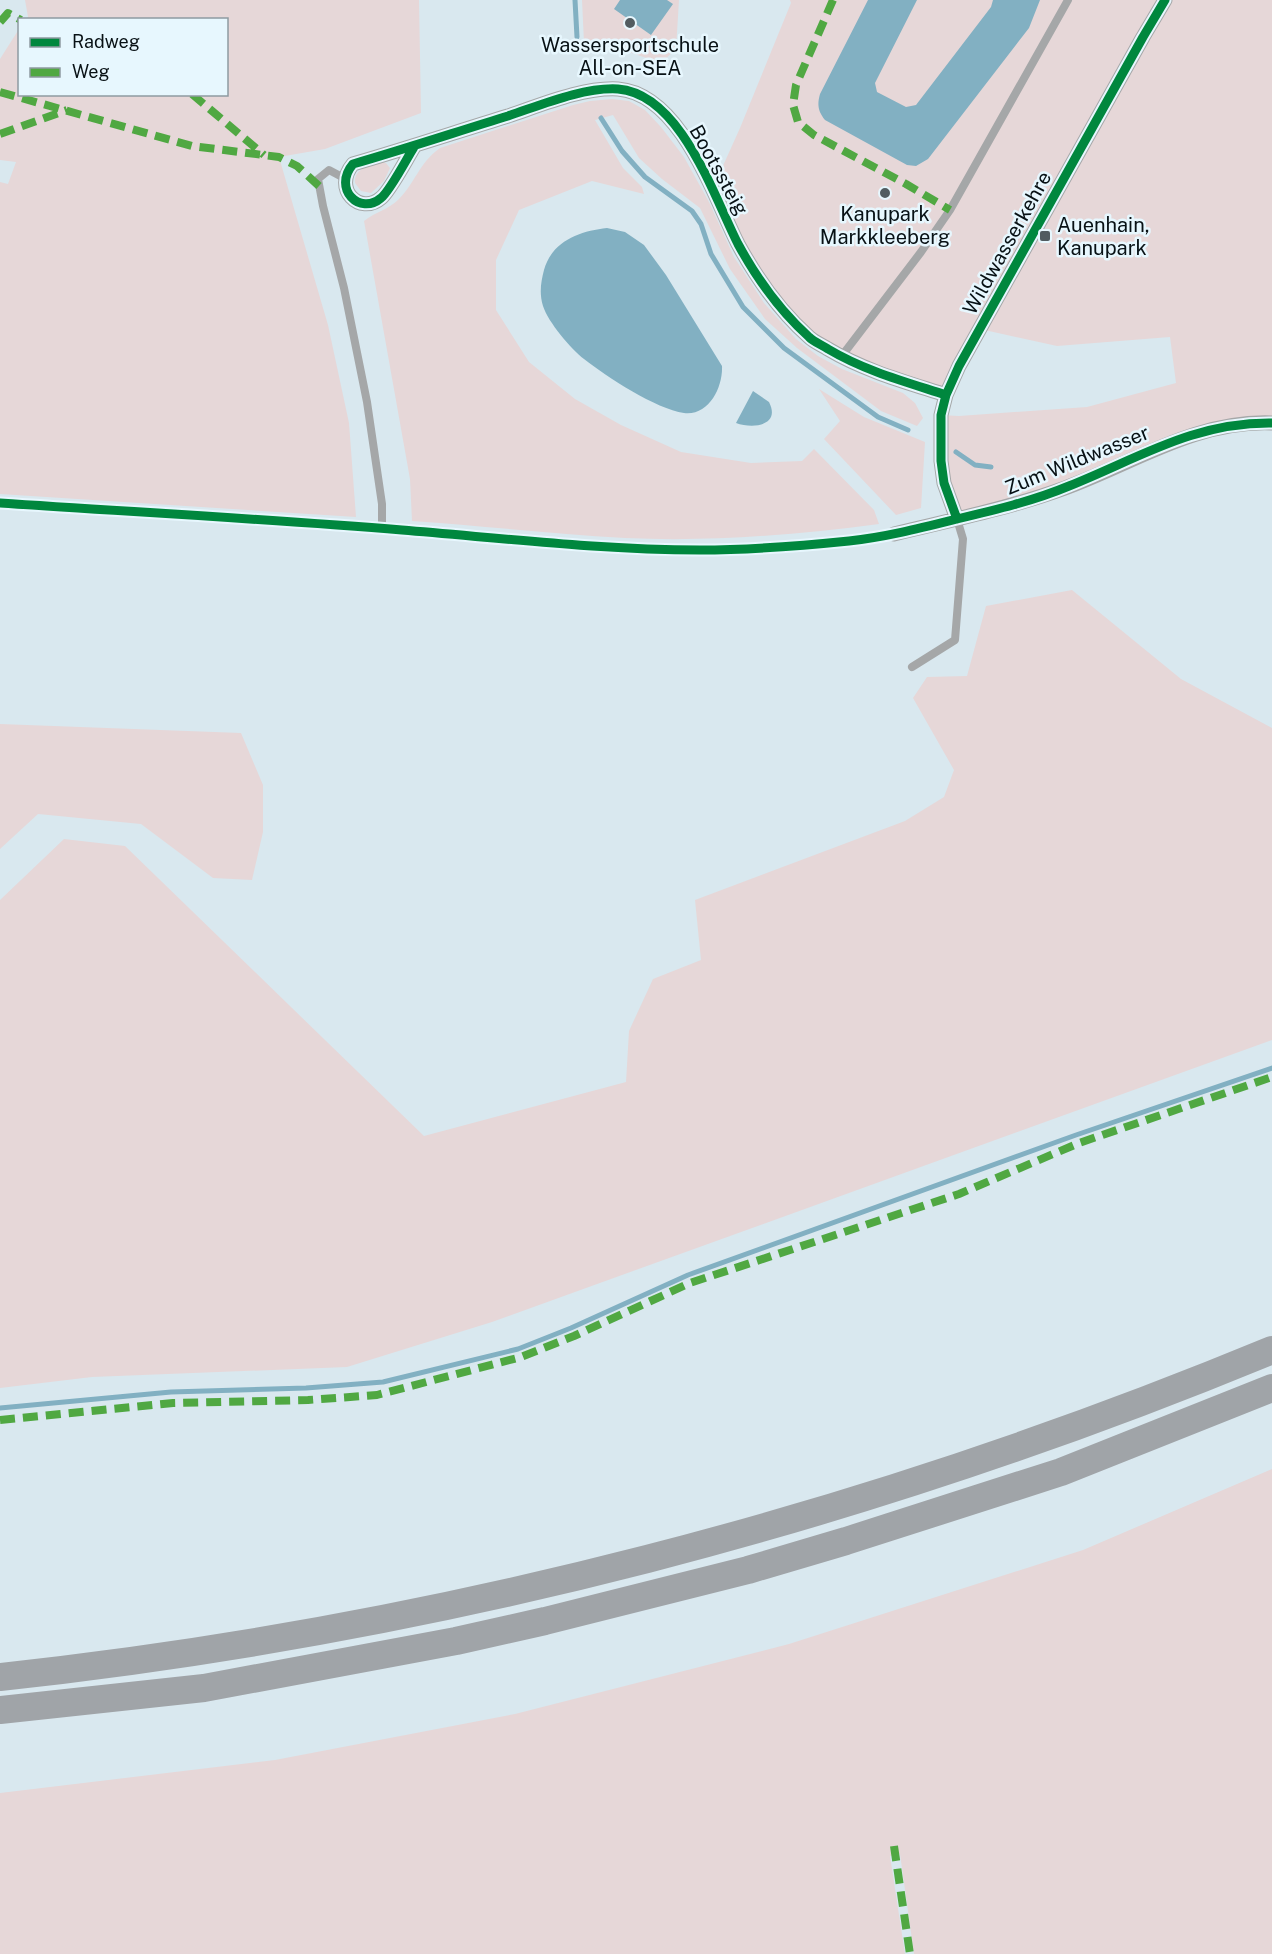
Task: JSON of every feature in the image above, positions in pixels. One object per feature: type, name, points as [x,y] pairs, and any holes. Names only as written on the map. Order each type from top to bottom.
[{"type":"highway","points":[[0,1677],[184,1653],[374,1621],[632,1564],[846,1504],[951,1471],[1166,1394],[1272,1350]]},
{"type":"highway","points":[[0,1710],[204,1688],[545,1621],[736,1573],[868,1534],[1061,1472],[1272,1388]]},
{"type":"street","name":"Wildwasserkehre","points":[[957,519],[944,483],[941,461],[941,415],[946,395],[959,366],[1165,0]]},
{"type":"street","name":"Bootssteig","points":[[345,178],[352,164],[414,147],[588,91],[619,89],[641,97],[661,110],[680,132],[702,166],[738,244],[772,296],[810,338],[841,357],[879,374],[946,395]]},
{"type":"street","points":[[345,178],[347,193],[353,199],[362,203],[372,203],[382,197],[414,147]]},
{"type":"street","name":"Zum Wildwasser","points":[[894,534],[1007,507],[1068,487],[1201,431],[1234,425],[1272,423]]},
{"type":"lane","points":[[841,357],[950,210],[1068,0]]},
{"type":"lane","points":[[345,178],[329,170],[318,179],[344,288],[367,402],[382,504],[382,528]]},
{"type":"lane","points":[[912,667],[955,640],[963,539],[957,519]]},
{"type":"shaded area","points":[[25,0],[419,0],[421,113],[325,149],[279,157],[328,325],[349,423],[356,517],[0,494],[0,182],[8,184],[16,162],[0,160],[0,59],[18,31],[18,96],[228,96],[228,18],[28,17]]},
{"type":"shaded area","name":"Wassersportschule All-on-SEA","points":[[582,0],[679,0],[676,49],[661,63],[597,41],[584,43]]},
{"type":"shaded area","points":[[790,0],[1272,0],[1272,423],[1234,425],[957,519],[944,483],[941,415],[959,416],[1087,407],[1176,383],[1170,337],[1057,346],[980,329],[946,395],[841,357],[772,296],[713,188],[740,128],[791,3]]},
{"type":"shaded area","points":[[612,99],[629,101],[645,110],[684,157],[709,202],[734,257],[764,303],[796,339],[818,356],[842,369],[903,393],[915,403],[923,418],[917,426],[881,411],[797,348],[765,319],[730,269],[700,208],[639,158],[613,115],[595,120],[623,168],[642,187],[644,194],[592,181],[519,210],[496,260],[496,310],[529,362],[575,399],[621,425],[681,452],[751,463],[802,461],[814,449],[874,510],[879,524],[752,537],[657,539],[412,521],[410,479],[364,221],[399,199],[427,160],[440,148],[573,105]]},
{"type":"shaded area","points":[[382,162],[390,168],[384,181],[371,193],[361,191],[355,183],[357,174],[367,166]]},
{"type":"shaded area","points":[[819,389],[864,417],[925,442],[921,508],[896,515],[824,439],[840,421]]},
{"type":"shaded area","points":[[1072,590],[1181,679],[1272,728],[1272,1040],[492,1322],[347,1367],[92,1377],[0,1388],[0,900],[64,839],[125,846],[424,1136],[626,1082],[629,1031],[653,979],[701,960],[695,900],[905,821],[944,797],[954,770],[913,698],[927,677],[967,676],[986,606]]},
{"type":"shaded area","points":[[0,724],[241,733],[263,785],[263,832],[252,880],[213,878],[141,824],[38,814],[0,849]]},
{"type":"shaded area","points":[[1272,1469],[1272,1954],[914,1954],[900,1854],[890,1856],[905,1954],[0,1954],[0,1793],[275,1760],[515,1714],[789,1644],[1083,1550]]},
{"type":"water","points":[[620,0],[667,0],[673,4],[651,35],[614,9]]},
{"type":"water","points":[[868,0],[917,0],[875,83],[877,92],[906,107],[916,105],[991,7],[993,0],[1040,0],[1029,28],[928,159],[916,166],[907,165],[825,120],[818,105],[820,94]]},
{"type":"water","points":[[607,228],[625,232],[644,245],[666,275],[722,366],[717,391],[701,410],[684,413],[673,410],[646,399],[618,383],[579,355],[560,335],[550,320],[541,297],[541,283],[548,260],[553,252],[568,239]]},
{"type":"water","points":[[753,391],[769,402],[772,410],[771,416],[763,424],[750,426],[736,423]]},
{"type":"waterway","points":[[575,0],[577,37]]},
{"type":"waterway","points":[[601,118],[622,151],[645,177],[692,211],[701,224],[711,254],[743,307],[784,348],[878,417],[908,430]]},
{"type":"waterway","points":[[956,452],[975,465],[991,467]]},
{"type":"waterway","points":[[0,1408],[171,1392],[306,1388],[383,1382],[518,1349],[571,1328],[688,1275],[1076,1135],[1272,1068]]},
{"type":"marked path","points":[[833,0],[796,85],[793,105],[798,122],[814,135],[950,210]]},
{"type":"marked path","points":[[0,22],[8,13],[18,18]]},
{"type":"marked path","points":[[0,92],[192,146],[279,157],[297,166],[319,186]]},
{"type":"marked path","points":[[194,96],[264,155]]},
{"type":"marked path","points":[[0,134],[67,110]]},
{"type":"marked path","points":[[0,1420],[173,1403],[308,1400],[377,1395],[521,1357],[574,1336],[690,1283],[959,1194],[1079,1143],[1272,1077]]},
{"type":"marked path","points":[[894,1846],[910,1954]]},
{"type":"cycle path","points":[[957,519],[944,483],[941,461],[941,415],[946,395],[959,366],[1165,0]]},
{"type":"cycle path","points":[[414,147],[394,182],[381,198],[373,203],[365,204],[351,197],[346,182],[347,173],[353,164],[577,94],[618,89],[640,95],[660,109],[677,128],[693,151],[745,256],[770,294],[811,339],[856,364],[946,395]]},
{"type":"cycle path","points":[[0,503],[302,522],[626,548],[700,550],[775,547],[849,541],[917,529],[1028,501],[1192,435],[1217,428],[1272,423]]},
{"type":"place","name":"Wassersportschule All-on-SEA","points":[[630,23]]},
{"type":"place","name":"Kanupark Markkleeberg","points":[[885,193]]},
{"type":"place","name":"Auenhain, Kanupark","points":[[1045,236]]}]
